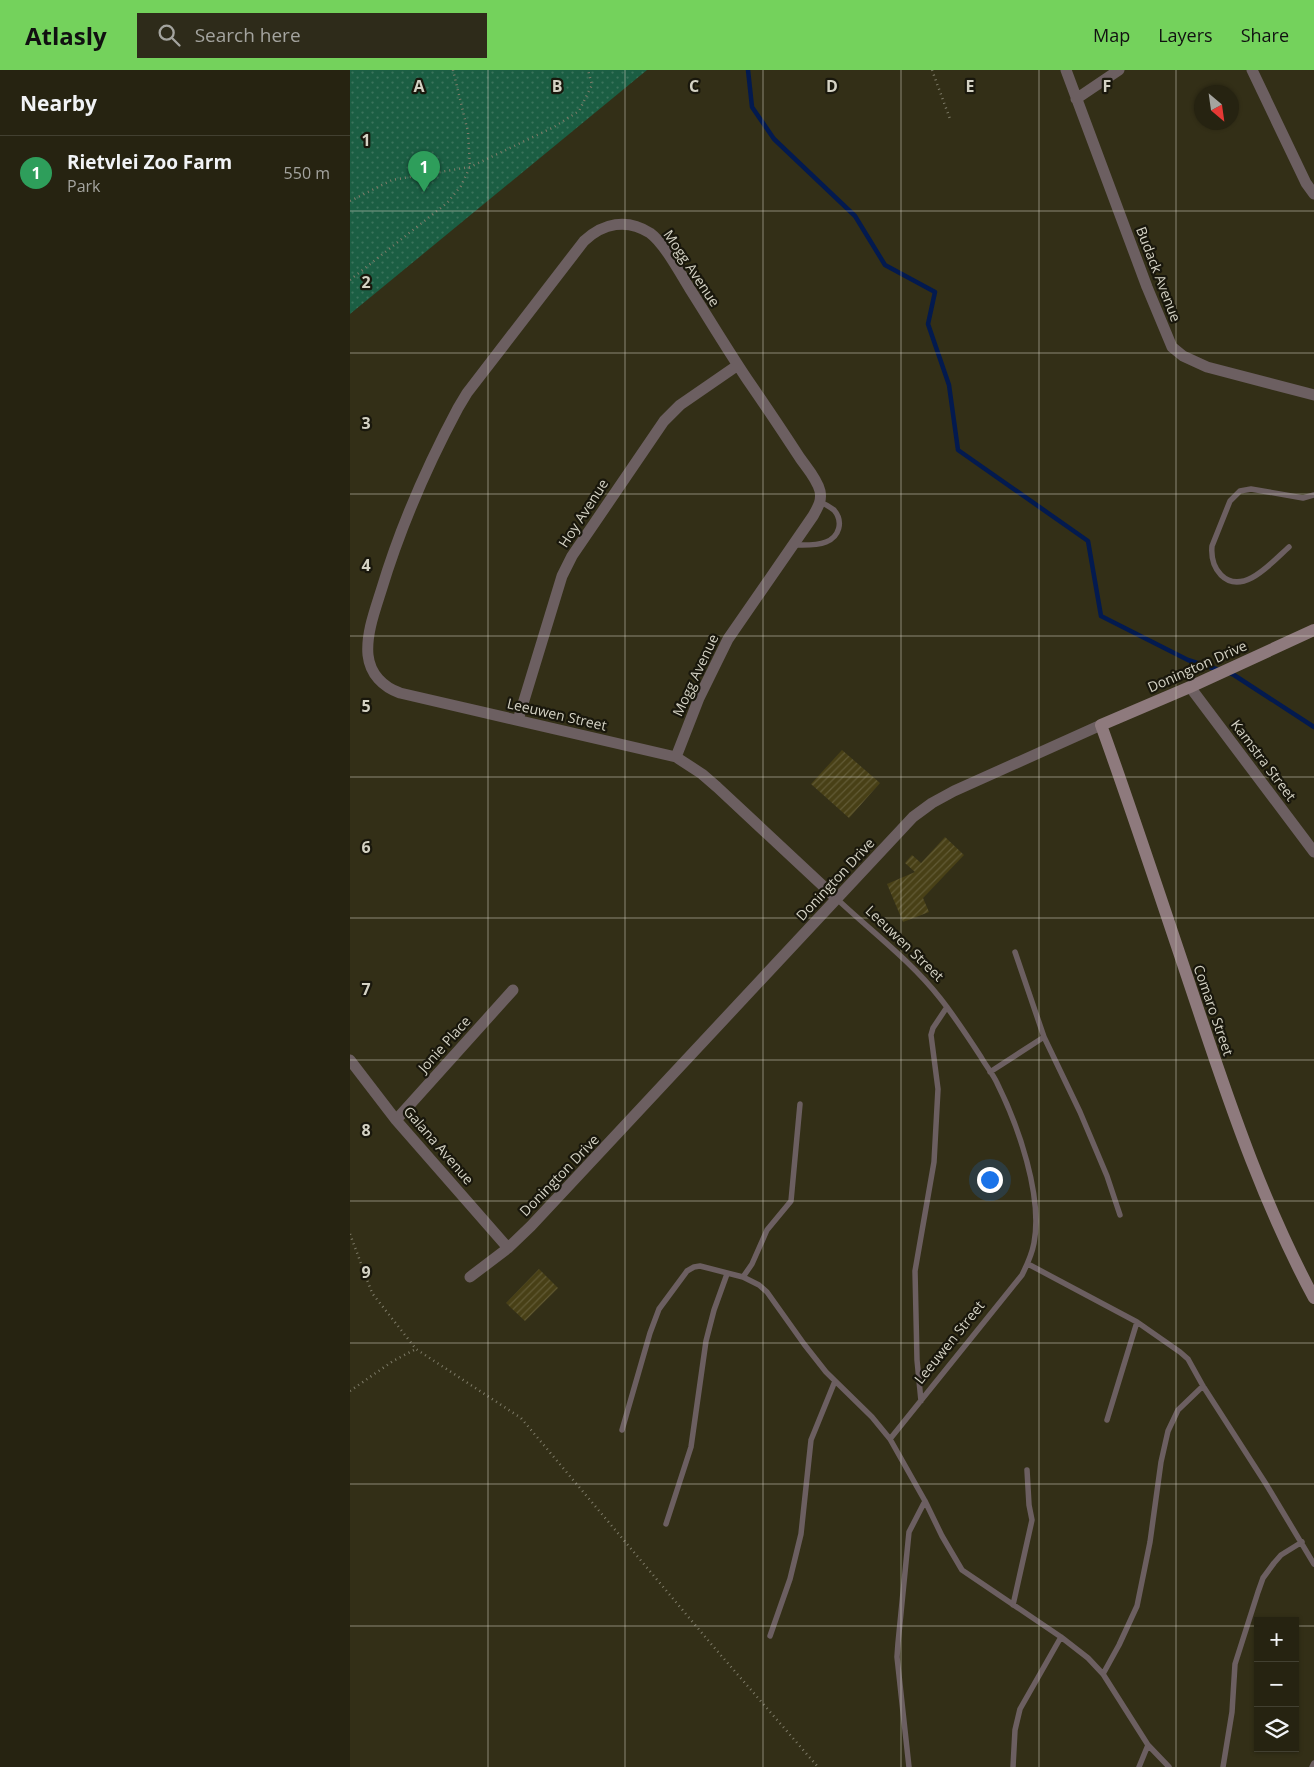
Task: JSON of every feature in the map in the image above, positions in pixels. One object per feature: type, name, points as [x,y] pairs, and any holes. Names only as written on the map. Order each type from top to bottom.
[{"type":"street","name":"Budack Avenue","points":[[1066,70],[1147,287],[1172,347],[1183,356],[1207,367],[1314,395]]},
{"type":"street","points":[[1076,99],[1119,70]]},
{"type":"street","points":[[1252,70],[1306,183],[1314,194]]},
{"type":"street","name":"Mogg Avenue","points":[[400,693],[386,687],[374,674],[369,662],[369,639],[377,603],[399,535],[451,422],[467,393],[584,241],[600,228],[618,224],[634,226],[651,234],[677,268],[820,490],[820,502],[813,516],[728,639],[700,698],[676,757]]},
{"type":"street","name":"Hoy Avenue","points":[[518,720],[562,576],[584,537],[664,421],[680,405],[738,365]]},
{"type":"street","name":"Donington Drive","points":[[470,1277],[508,1248],[531,1226],[905,825],[932,803],[954,791],[1314,630]]},
{"type":"street","name":"Kamstra Street","points":[[1195,684],[1314,852]]},
{"type":"street","name":"Leeuwen Street","points":[[400,693],[676,757],[702,774],[717,787],[837,899]]},
{"type":"street","name":"Comaro Street","points":[[1101,725],[1141,836],[1232,1112],[1270,1207],[1314,1298]]},
{"type":"street","name":"Jonie Place","points":[[396,1120],[513,990]]},
{"type":"street","name":"Galana Avenue","points":[[350,1060],[396,1120],[508,1248]]},
{"type":"lane","points":[[1289,547],[1251,580],[1238,582],[1230,581],[1220,573],[1212,560],[1211,552],[1230,501],[1240,491],[1251,489],[1304,498],[1314,495]]},
{"type":"lane","points":[[793,545],[825,543],[839,531],[839,518],[833,509],[820,502]]},
{"type":"lane","name":"Leeuwen Street","points":[[837,899],[917,973],[947,1007],[990,1072],[1000,1090],[1022,1148],[1034,1199],[1034,1243],[1028,1264],[1018,1282],[890,1439]]},
{"type":"lane","points":[[1015,952],[1044,1037],[1108,1176],[1120,1215]]},
{"type":"lane","points":[[921,1401],[917,1360],[915,1272],[934,1162],[938,1089],[931,1035],[933,1028],[947,1007]]},
{"type":"lane","points":[[990,1072],[1044,1037]]},
{"type":"lane","points":[[743,1277],[752,1264],[767,1230],[789,1205],[792,1198],[800,1104]]},
{"type":"lane","points":[[1028,1264],[1137,1322],[1188,1359],[1314,1564]]},
{"type":"lane","points":[[622,1430],[650,1333],[659,1309],[684,1275],[692,1268],[700,1266],[743,1277],[754,1282],[768,1292],[804,1344],[835,1381],[872,1417],[890,1439],[962,1570],[1061,1637],[1088,1658],[1103,1674],[1148,1745],[1169,1767]]},
{"type":"lane","points":[[666,1524],[692,1447],[706,1341],[714,1310],[727,1274]]},
{"type":"lane","points":[[1107,1420],[1137,1322]]},
{"type":"lane","points":[[770,1636],[789,1584],[801,1534],[811,1440],[835,1381]]},
{"type":"lane","points":[[1103,1674],[1137,1606],[1150,1542],[1161,1462],[1168,1431],[1178,1410],[1203,1386]]},
{"type":"lane","points":[[1013,1605],[1032,1520],[1027,1470]]},
{"type":"lane","points":[[909,1767],[897,1657],[910,1532],[925,1501]]},
{"type":"lane","points":[[1222,1767],[1232,1712],[1235,1664],[1258,1592],[1263,1578],[1274,1562],[1281,1555],[1302,1542]]},
{"type":"lane","points":[[1013,1767],[1015,1730],[1020,1709],[1061,1637]]},
{"type":"lane","points":[[1139,1767],[1148,1745]]},
{"type":"lane","points":[[1312,1767],[1314,1762]]},
{"type":"path","points":[[350,280],[447,203],[461,186],[470,167],[468,132],[453,70]]},
{"type":"path","points":[[350,201],[392,180],[470,167],[554,127],[579,111],[592,85],[588,70]]},
{"type":"path","points":[[932,70],[950,119]]},
{"type":"path","points":[[350,1234],[372,1293],[416,1349],[521,1418],[712,1645],[818,1767]]},
{"type":"path","points":[[350,1391],[393,1361],[416,1349]]},
{"type":"green space","points":[[350,70],[647,70],[350,314]]},
{"type":"building","points":[[842,750],[880,783],[849,818],[811,784]]},
{"type":"building","points":[[945,837],[964,855],[923,898],[929,912],[903,922],[887,884],[915,872],[905,863],[912,855],[921,863]]},
{"type":"building","points":[[539,1269],[558,1288],[525,1321],[506,1303]]},
{"type":"waterway","points":[[748,70],[752,107],[774,139],[855,216],[885,265],[935,292],[928,324],[949,385],[958,450],[1088,541],[1101,616],[1188,660],[1219,670]]},
{"type":"waterway","points":[[1229,673],[1314,727]]},
{"type":"place","name":"Rietvlei Zoo Farm","points":[[424,192]]}]
